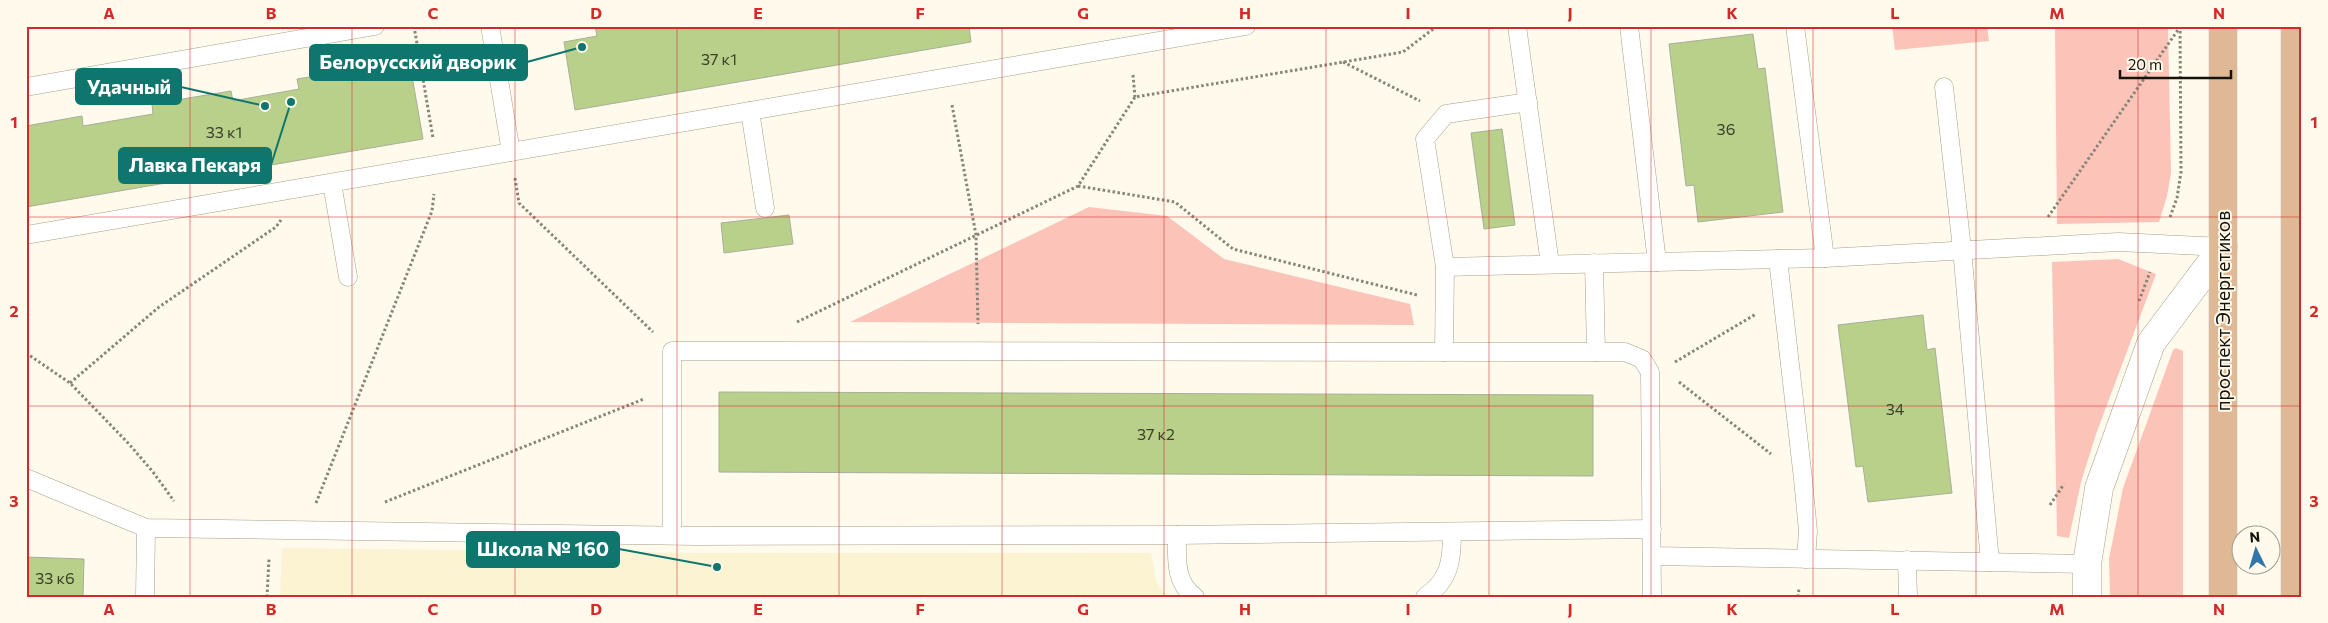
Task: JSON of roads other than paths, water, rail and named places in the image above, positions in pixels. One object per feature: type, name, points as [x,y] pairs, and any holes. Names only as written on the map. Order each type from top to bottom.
[{"type":"main road","name":"проспект Энергетиков","points":[[2223,26],[2223,597]]},
{"type":"main road","points":[[2295,26],[2298,218],[2295,597]]},
{"type":"street","points":[[2088,597],[2088,564],[2099,488],[2151,342],[2223,247]]},
{"type":"lane","points":[[26,86],[375,26]]},
{"type":"lane","points":[[490,26],[511,152]]},
{"type":"lane","points":[[26,235],[1246,26]]},
{"type":"lane","points":[[1517,26],[1550,264]]},
{"type":"lane","points":[[1629,26],[1657,262]]},
{"type":"lane","points":[[1795,26],[1825,258]]},
{"type":"lane","points":[[1944,86],[1962,249],[1990,562]]},
{"type":"lane","points":[[1444,352],[1444,267],[1425,139],[1446,114],[1528,102]]},
{"type":"lane","points":[[750,111],[765,208]]},
{"type":"lane","points":[[332,183],[348,277]]},
{"type":"lane","points":[[1444,267],[1825,258],[1962,249],[2118,242],[2223,247]]},
{"type":"lane","points":[[1778,259],[1808,531],[1806,559]]},
{"type":"lane","points":[[1594,264],[1596,352]]},
{"type":"lane","points":[[672,535],[672,351],[1626,352],[1642,359],[1656,371],[1652,597]]},
{"type":"lane","points":[[26,478],[146,528],[672,535],[1177,535],[1652,529]]},
{"type":"lane","points":[[145,597],[146,528]]},
{"type":"lane","points":[[1425,597],[1445,579],[1452,559],[1452,533]]},
{"type":"lane","points":[[1177,535],[1177,572],[1187,591],[1195,597]]},
{"type":"lane","points":[[1652,556],[2088,564]]},
{"type":"lane","points":[[1907,560],[1908,597]]},
{"type":"place","name":"Белорусский дворик","points":[[582,47]]},
{"type":"place","name":"Лавка Пекаря","points":[[291,102]]},
{"type":"place","name":"Удачный","points":[[265,106]]},
{"type":"place","name":"Школа № 160","points":[[717,567]]}]
